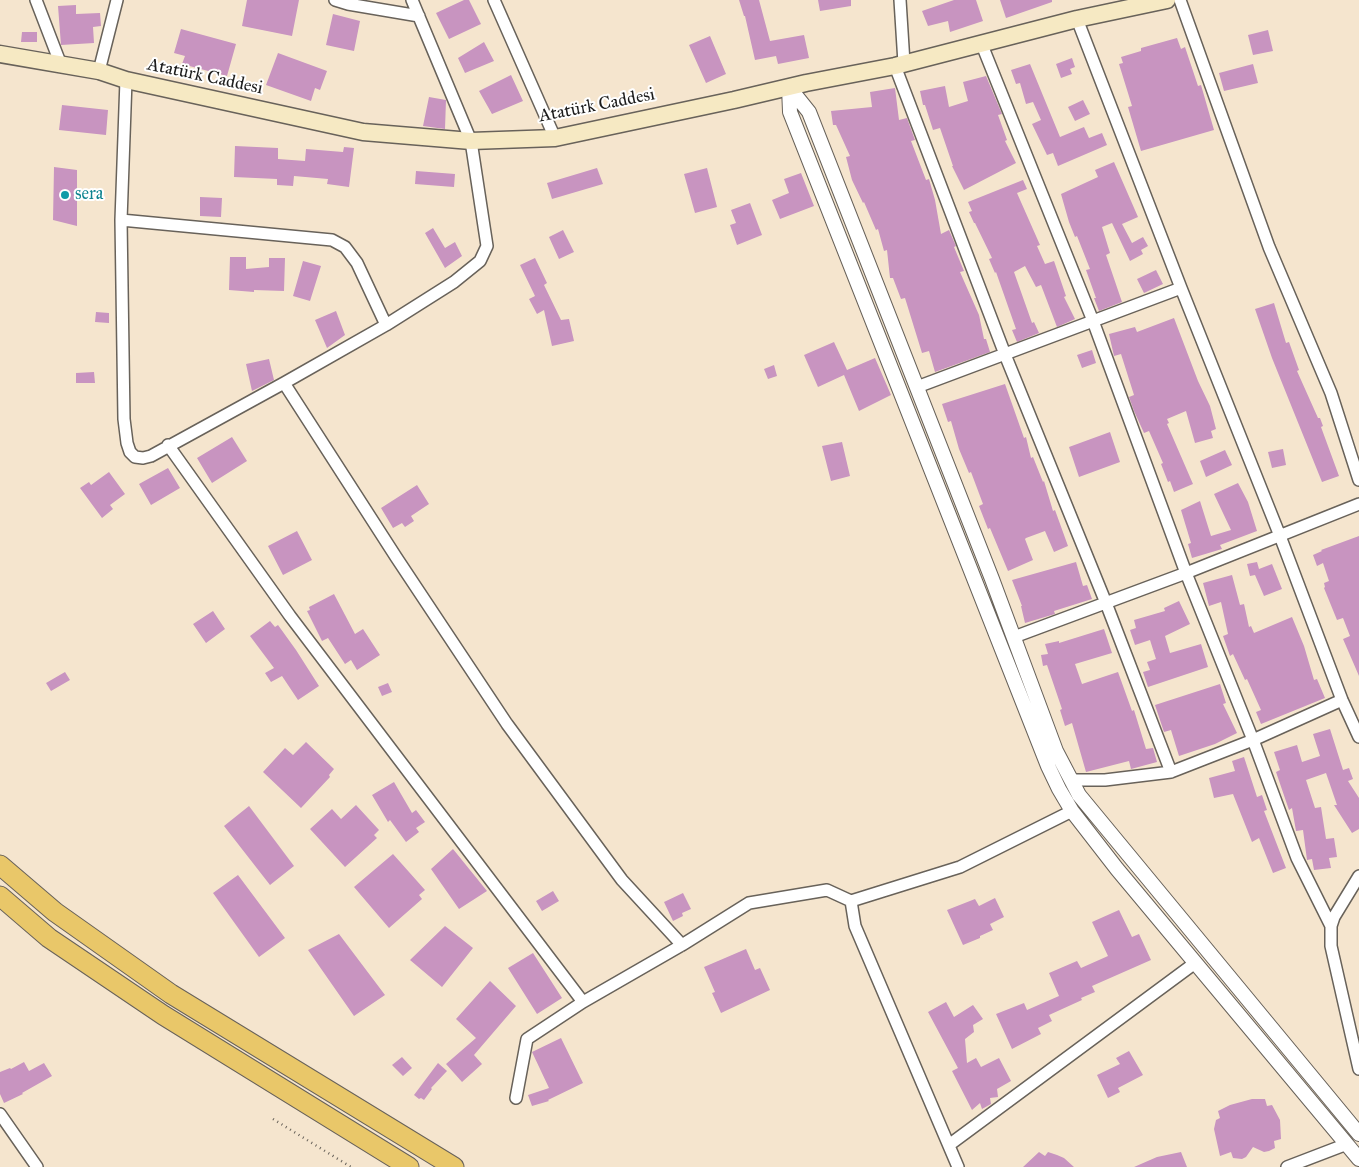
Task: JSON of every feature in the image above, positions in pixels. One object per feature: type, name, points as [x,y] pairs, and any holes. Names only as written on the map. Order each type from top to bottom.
[{"type":"highway","points":[[0,865],[55,912],[171,994],[454,1167]]},
{"type":"highway","points":[[0,896],[49,938],[163,1015],[409,1167]]},
{"type":"main road","name":"Atatürk Caddesi","points":[[0,54],[99,71],[126,80],[363,132],[471,141],[555,138],[900,64],[982,45],[1077,19],[1167,0]]},
{"type":"street","points":[[36,0],[61,65]]},
{"type":"street","points":[[99,71],[117,0]]},
{"type":"street","points":[[335,0],[419,16]]},
{"type":"street","points":[[126,80],[121,220],[124,418],[130,452],[135,457],[142,458],[151,456],[168,445],[284,384],[386,325],[454,282],[480,261],[486,246],[471,141],[412,0]]},
{"type":"street","points":[[494,0],[555,138]]},
{"type":"street","points":[[900,0],[900,64],[1006,355],[1106,603],[1171,772]]},
{"type":"street","points":[[1180,0],[1269,247],[1331,393],[1359,480]]},
{"type":"street","points":[[1077,19],[1180,288],[1280,536],[1342,700],[1359,737]]},
{"type":"street","points":[[982,45],[1093,321],[1186,573],[1254,740],[1297,858],[1331,926]]},
{"type":"street","points":[[789,87],[809,112],[917,387],[1056,751],[1079,795],[1359,1134]]},
{"type":"street","points":[[789,87],[790,112],[1048,766],[1072,811],[1117,869],[1195,963],[1353,1142],[1359,1159]]},
{"type":"street","points":[[121,220],[332,240],[346,247],[357,263],[386,325]]},
{"type":"street","points":[[917,387],[1180,288]]},
{"type":"street","points":[[284,384],[507,724],[622,880],[682,945]]},
{"type":"street","points":[[168,445],[290,616],[583,1002]]},
{"type":"street","points":[[1014,638],[1186,573],[1359,504]]},
{"type":"street","points":[[1071,780],[1106,780],[1171,772],[1254,740],[1342,700]]},
{"type":"street","points":[[516,1098],[527,1038],[583,1002],[749,904],[827,890],[851,901],[960,867],[1072,811]]},
{"type":"street","points":[[1359,876],[1334,917],[1331,926],[1331,946],[1359,1069]]},
{"type":"street","points":[[851,901],[855,926],[958,1167]]},
{"type":"street","points":[[949,1146],[1195,963]]},
{"type":"street","points":[[0,1114],[37,1167]]},
{"type":"street","points":[[1286,1167],[1353,1142]]},
{"type":"path","points":[[273,1119],[350,1167]]},
{"type":"building","points":[[247,0],[299,0],[292,36],[242,26]]},
{"type":"building","points":[[464,0],[469,0],[481,24],[449,39],[436,13]]},
{"type":"building","points":[[739,0],[759,0],[770,41],[804,35],[809,58],[778,64],[776,56],[755,60],[745,16]]},
{"type":"building","points":[[818,0],[851,0],[851,6],[820,11]]},
{"type":"building","points":[[954,0],[976,0],[983,21],[950,32],[948,21],[928,26],[922,11]]},
{"type":"building","points":[[1000,0],[1052,0],[1052,2],[1006,18]]},
{"type":"building","points":[[76,5],[76,14],[100,13],[101,26],[93,27],[94,43],[61,45],[58,6]]},
{"type":"building","points":[[333,14],[360,21],[354,51],[326,45]]},
{"type":"building","points":[[181,29],[236,44],[227,76],[182,64],[185,56],[174,53]]},
{"type":"building","points":[[1268,30],[1273,51],[1253,55],[1248,35]]},
{"type":"building","points":[[22,32],[37,32],[37,42],[21,42]]},
{"type":"building","points":[[710,36],[726,74],[706,83],[689,45]]},
{"type":"building","points":[[1177,38],[1181,49],[1185,47],[1198,86],[1201,85],[1214,130],[1141,151],[1128,107],[1132,106],[1119,64],[1123,63],[1121,57],[1141,51],[1141,48]]},
{"type":"building","points":[[484,42],[494,61],[465,73],[458,58]]},
{"type":"building","points":[[278,53],[327,71],[320,90],[315,88],[311,101],[266,85]]},
{"type":"building","points":[[1072,58],[1075,67],[1070,69],[1072,74],[1061,78],[1056,64]]},
{"type":"building","points":[[1030,64],[1060,137],[1084,127],[1089,138],[1102,133],[1107,145],[1058,166],[1053,153],[1047,155],[1032,124],[1041,120],[1033,102],[1026,104],[1020,83],[1016,84],[1011,70]]},
{"type":"building","points":[[1253,64],[1258,83],[1224,91],[1219,73]]},
{"type":"building","points":[[511,75],[523,101],[492,114],[479,91]]},
{"type":"building","points":[[986,76],[1002,114],[998,115],[1007,140],[1005,141],[1016,163],[964,190],[952,166],[940,128],[933,130],[925,105],[923,105],[920,91],[945,86],[949,107],[968,101],[963,82]]},
{"type":"building","points":[[895,88],[899,120],[907,118],[915,140],[911,141],[926,180],[929,179],[941,234],[949,230],[956,246],[954,247],[964,271],[960,272],[979,315],[984,339],[986,339],[990,352],[935,372],[929,351],[922,353],[905,298],[901,299],[893,278],[890,278],[887,250],[884,251],[878,229],[876,230],[852,180],[846,157],[850,156],[836,125],[833,125],[831,111],[872,107],[870,92]]},
{"type":"building","points":[[429,97],[446,100],[445,129],[423,126]]},
{"type":"building","points":[[1083,100],[1090,114],[1075,121],[1068,107]]},
{"type":"building","points":[[62,105],[108,110],[106,135],[59,130]]},
{"type":"building","points":[[235,146],[278,148],[278,159],[305,161],[306,149],[343,152],[344,147],[354,148],[349,187],[327,184],[328,179],[294,176],[293,186],[277,185],[277,179],[234,177]]},
{"type":"building","points":[[1114,162],[1138,217],[1122,224],[1132,243],[1143,237],[1148,246],[1141,250],[1143,254],[1130,261],[1112,223],[1102,227],[1110,253],[1106,255],[1122,302],[1099,311],[1086,270],[1090,269],[1077,236],[1075,237],[1069,222],[1061,194],[1098,177],[1095,170]]},
{"type":"building","name":"sera","points":[[54,167],[77,170],[77,226],[53,220]]},
{"type":"building","points":[[597,168],[603,184],[552,199],[547,183]]},
{"type":"building","points":[[707,168],[717,207],[695,213],[684,174]]},
{"type":"building","points":[[416,171],[455,174],[454,187],[415,184]]},
{"type":"building","points":[[801,173],[814,206],[780,219],[772,200],[789,193],[784,179]]},
{"type":"building","points":[[1023,180],[1027,189],[1017,193],[1040,245],[1037,246],[1045,264],[1054,261],[1066,296],[1064,297],[1075,319],[1057,327],[1041,285],[1036,287],[1025,266],[1014,272],[1032,323],[1034,322],[1039,333],[1017,342],[1012,330],[1016,329],[996,272],[989,259],[992,258],[969,212],[972,211],[968,202]]},
{"type":"building","points":[[200,197],[222,198],[221,217],[200,216]]},
{"type":"building","points":[[750,203],[762,235],[737,245],[730,225],[736,223],[731,210]]},
{"type":"building","points":[[433,228],[445,248],[455,242],[462,256],[445,268],[425,233]]},
{"type":"building","points":[[563,230],[574,252],[559,259],[549,237]]},
{"type":"building","points":[[230,257],[246,257],[246,269],[269,267],[269,258],[285,258],[284,291],[254,290],[254,292],[229,290]]},
{"type":"building","points":[[535,258],[547,283],[544,285],[561,320],[569,319],[574,341],[552,346],[544,310],[537,314],[529,299],[535,296],[520,265]]},
{"type":"building","points":[[303,261],[321,266],[310,301],[293,296]]},
{"type":"building","points":[[1156,270],[1163,284],[1144,293],[1137,279]]},
{"type":"building","points":[[1274,303],[1286,343],[1289,342],[1299,370],[1297,371],[1318,418],[1320,418],[1323,426],[1321,427],[1339,476],[1322,482],[1272,358],[1255,309]]},
{"type":"building","points":[[336,311],[345,335],[327,348],[315,320]]},
{"type":"building","points":[[96,312],[109,313],[109,323],[95,322]]},
{"type":"building","points":[[1174,318],[1198,381],[1210,406],[1216,429],[1211,431],[1213,438],[1195,443],[1186,411],[1167,419],[1169,423],[1167,424],[1193,484],[1174,492],[1170,481],[1168,482],[1161,464],[1163,463],[1149,431],[1144,433],[1134,411],[1129,397],[1134,395],[1121,354],[1114,356],[1109,334],[1135,327],[1137,332]]},
{"type":"building","points":[[834,342],[847,370],[875,358],[891,395],[859,411],[844,375],[818,387],[804,355]]},
{"type":"building","points":[[1092,350],[1096,363],[1082,368],[1077,355]]},
{"type":"building","points":[[269,359],[274,380],[252,391],[246,364]]},
{"type":"building","points":[[774,365],[777,376],[768,379],[764,369]]},
{"type":"building","points":[[94,372],[95,383],[76,383],[76,373]]},
{"type":"building","points":[[1005,384],[1024,438],[1026,437],[1031,458],[1033,457],[1044,481],[1053,511],[1055,510],[1068,546],[1054,552],[1045,531],[1026,538],[1033,560],[1008,571],[990,528],[988,529],[979,506],[983,504],[971,472],[969,473],[959,449],[951,421],[948,422],[942,404]]},
{"type":"building","points":[[1110,432],[1120,462],[1079,477],[1069,447]]},
{"type":"building","points":[[232,437],[247,461],[212,483],[197,458]]},
{"type":"building","points":[[842,442],[850,476],[831,481],[822,446]]},
{"type":"building","points":[[1283,449],[1286,465],[1272,468],[1268,452]]},
{"type":"building","points":[[1225,450],[1232,465],[1206,477],[1200,461]]},
{"type":"building","points":[[168,468],[180,488],[151,505],[139,484]]},
{"type":"building","points":[[109,472],[125,494],[110,505],[113,509],[102,518],[80,488],[89,482],[91,485]]},
{"type":"building","points":[[1238,483],[1248,502],[1257,531],[1220,545],[1222,549],[1192,558],[1188,544],[1191,543],[1181,510],[1200,501],[1211,536],[1231,530],[1214,494]]},
{"type":"building","points":[[417,485],[429,504],[411,516],[414,521],[405,527],[402,523],[393,528],[381,508]]},
{"type":"building","points":[[297,531],[312,560],[283,575],[268,546]]},
{"type":"building","points":[[1359,536],[1359,676],[1343,639],[1350,636],[1343,618],[1337,620],[1324,588],[1324,583],[1329,581],[1323,563],[1317,566],[1313,555],[1321,550]]},
{"type":"building","points":[[1076,562],[1083,586],[1087,585],[1092,599],[1054,611],[1055,614],[1025,623],[1022,606],[1012,580]]},
{"type":"building","points":[[1257,562],[1259,569],[1272,564],[1282,589],[1264,596],[1255,575],[1250,576],[1247,564]]},
{"type":"building","points":[[1232,575],[1240,605],[1244,604],[1249,627],[1251,626],[1254,633],[1292,617],[1304,646],[1314,680],[1317,679],[1325,698],[1261,724],[1256,712],[1261,710],[1233,654],[1230,656],[1223,636],[1228,634],[1221,602],[1209,606],[1203,583]]},
{"type":"building","points":[[334,594],[355,634],[363,629],[380,655],[357,670],[351,660],[345,664],[328,638],[322,641],[307,611],[310,610],[309,607]]},
{"type":"building","points":[[1179,601],[1190,624],[1165,636],[1170,653],[1201,644],[1208,667],[1148,687],[1143,672],[1150,670],[1147,662],[1156,659],[1150,640],[1135,645],[1130,630],[1136,628],[1134,620],[1165,611],[1164,608]]},
{"type":"building","points":[[213,611],[225,629],[206,643],[193,624]]},
{"type":"building","points":[[270,621],[275,627],[278,625],[319,686],[298,700],[282,676],[271,682],[265,673],[274,668],[250,636]]},
{"type":"building","points":[[1104,629],[1112,653],[1075,664],[1082,684],[1118,672],[1132,711],[1134,710],[1146,749],[1153,748],[1157,762],[1131,769],[1129,761],[1086,772],[1072,723],[1065,726],[1060,710],[1062,709],[1047,665],[1043,666],[1041,655],[1048,654],[1045,644],[1059,641],[1059,643]]},
{"type":"building","points":[[65,672],[70,680],[51,691],[46,683]]},
{"type":"building","points":[[388,683],[392,692],[382,696],[378,687]]},
{"type":"building","points":[[1220,684],[1226,703],[1223,704],[1237,733],[1215,744],[1179,756],[1171,730],[1164,732],[1155,705]]},
{"type":"building","points":[[1330,729],[1343,770],[1349,768],[1353,779],[1348,781],[1359,798],[1359,829],[1352,833],[1334,805],[1337,805],[1326,773],[1306,780],[1315,808],[1321,807],[1326,839],[1334,838],[1337,857],[1329,858],[1331,868],[1314,870],[1312,859],[1307,860],[1303,830],[1296,831],[1292,808],[1289,810],[1276,772],[1280,770],[1274,752],[1297,745],[1302,762],[1320,756],[1313,734]]},
{"type":"building","points":[[306,742],[334,769],[329,775],[330,777],[301,808],[263,772],[285,748],[293,755]]},
{"type":"building","points":[[1244,757],[1257,797],[1262,795],[1267,810],[1264,811],[1286,868],[1273,873],[1259,838],[1252,842],[1233,794],[1214,798],[1209,778],[1235,771],[1232,761]]},
{"type":"building","points":[[394,782],[412,813],[416,810],[425,822],[416,828],[419,832],[406,842],[390,820],[388,822],[372,795]]},
{"type":"building","points":[[356,805],[379,830],[374,835],[377,838],[345,867],[310,829],[332,809],[341,819]]},
{"type":"building","points":[[249,806],[294,866],[270,885],[224,826]]},
{"type":"building","points":[[453,849],[487,891],[459,909],[431,869]]},
{"type":"building","points":[[393,854],[425,890],[419,895],[422,899],[389,928],[354,887]]},
{"type":"building","points":[[238,875],[285,938],[259,957],[213,893]]},
{"type":"building","points":[[553,891],[559,901],[542,911],[536,901]]},
{"type":"building","points":[[683,893],[691,909],[682,913],[683,916],[673,921],[664,902]]},
{"type":"building","points":[[995,898],[1004,917],[990,924],[993,930],[963,945],[947,910],[975,899],[979,906]]},
{"type":"building","points":[[1119,910],[1132,937],[1139,934],[1151,960],[1092,986],[1095,992],[1049,1015],[1052,1021],[1038,1028],[1041,1034],[1012,1049],[996,1014],[1024,1003],[1027,1010],[1059,996],[1049,973],[1077,961],[1081,968],[1108,956],[1092,922]]},
{"type":"building","points":[[445,926],[473,948],[442,987],[410,960]]},
{"type":"building","points":[[339,934],[385,995],[354,1016],[308,950]]},
{"type":"building","points":[[746,949],[755,970],[760,968],[770,990],[721,1013],[712,993],[715,992],[704,967]]},
{"type":"building","points":[[533,953],[562,998],[537,1014],[508,968]]},
{"type":"building","points":[[490,981],[516,1006],[474,1055],[482,1064],[462,1082],[446,1064],[476,1038],[456,1019]]},
{"type":"building","points":[[946,1002],[954,1017],[973,1005],[983,1019],[973,1025],[974,1032],[965,1039],[967,1063],[976,1058],[981,1067],[999,1058],[1011,1081],[997,1089],[998,1097],[990,1098],[991,1104],[982,1109],[980,1103],[972,1110],[952,1071],[958,1068],[928,1012]]},
{"type":"building","points":[[561,1038],[583,1083],[549,1101],[532,1106],[528,1095],[549,1088],[532,1052]]},
{"type":"building","points":[[1129,1051],[1143,1075],[1118,1088],[1120,1092],[1108,1098],[1097,1075],[1120,1064],[1116,1058]]},
{"type":"building","points":[[402,1057],[412,1068],[403,1076],[392,1065]]},
{"type":"building","points":[[24,1062],[29,1071],[44,1063],[52,1076],[4,1103],[0,1094],[0,1072]]},
{"type":"building","points":[[438,1063],[447,1071],[431,1088],[424,1100],[419,1099],[414,1095]]},
{"type":"building","points":[[1252,1099],[1265,1099],[1267,1106],[1272,1105],[1280,1120],[1281,1139],[1274,1141],[1275,1148],[1269,1151],[1264,1152],[1253,1147],[1246,1157],[1242,1159],[1233,1158],[1231,1152],[1220,1156],[1214,1129],[1216,1120],[1220,1118],[1218,1111],[1230,1105]]},
{"type":"building","points":[[1039,1152],[1045,1156],[1048,1152],[1064,1158],[1074,1167],[1023,1167]]},
{"type":"building","points":[[1181,1152],[1187,1167],[1134,1167],[1157,1157]]},
{"type":"place","name":"sera","points":[[65,195]]}]
